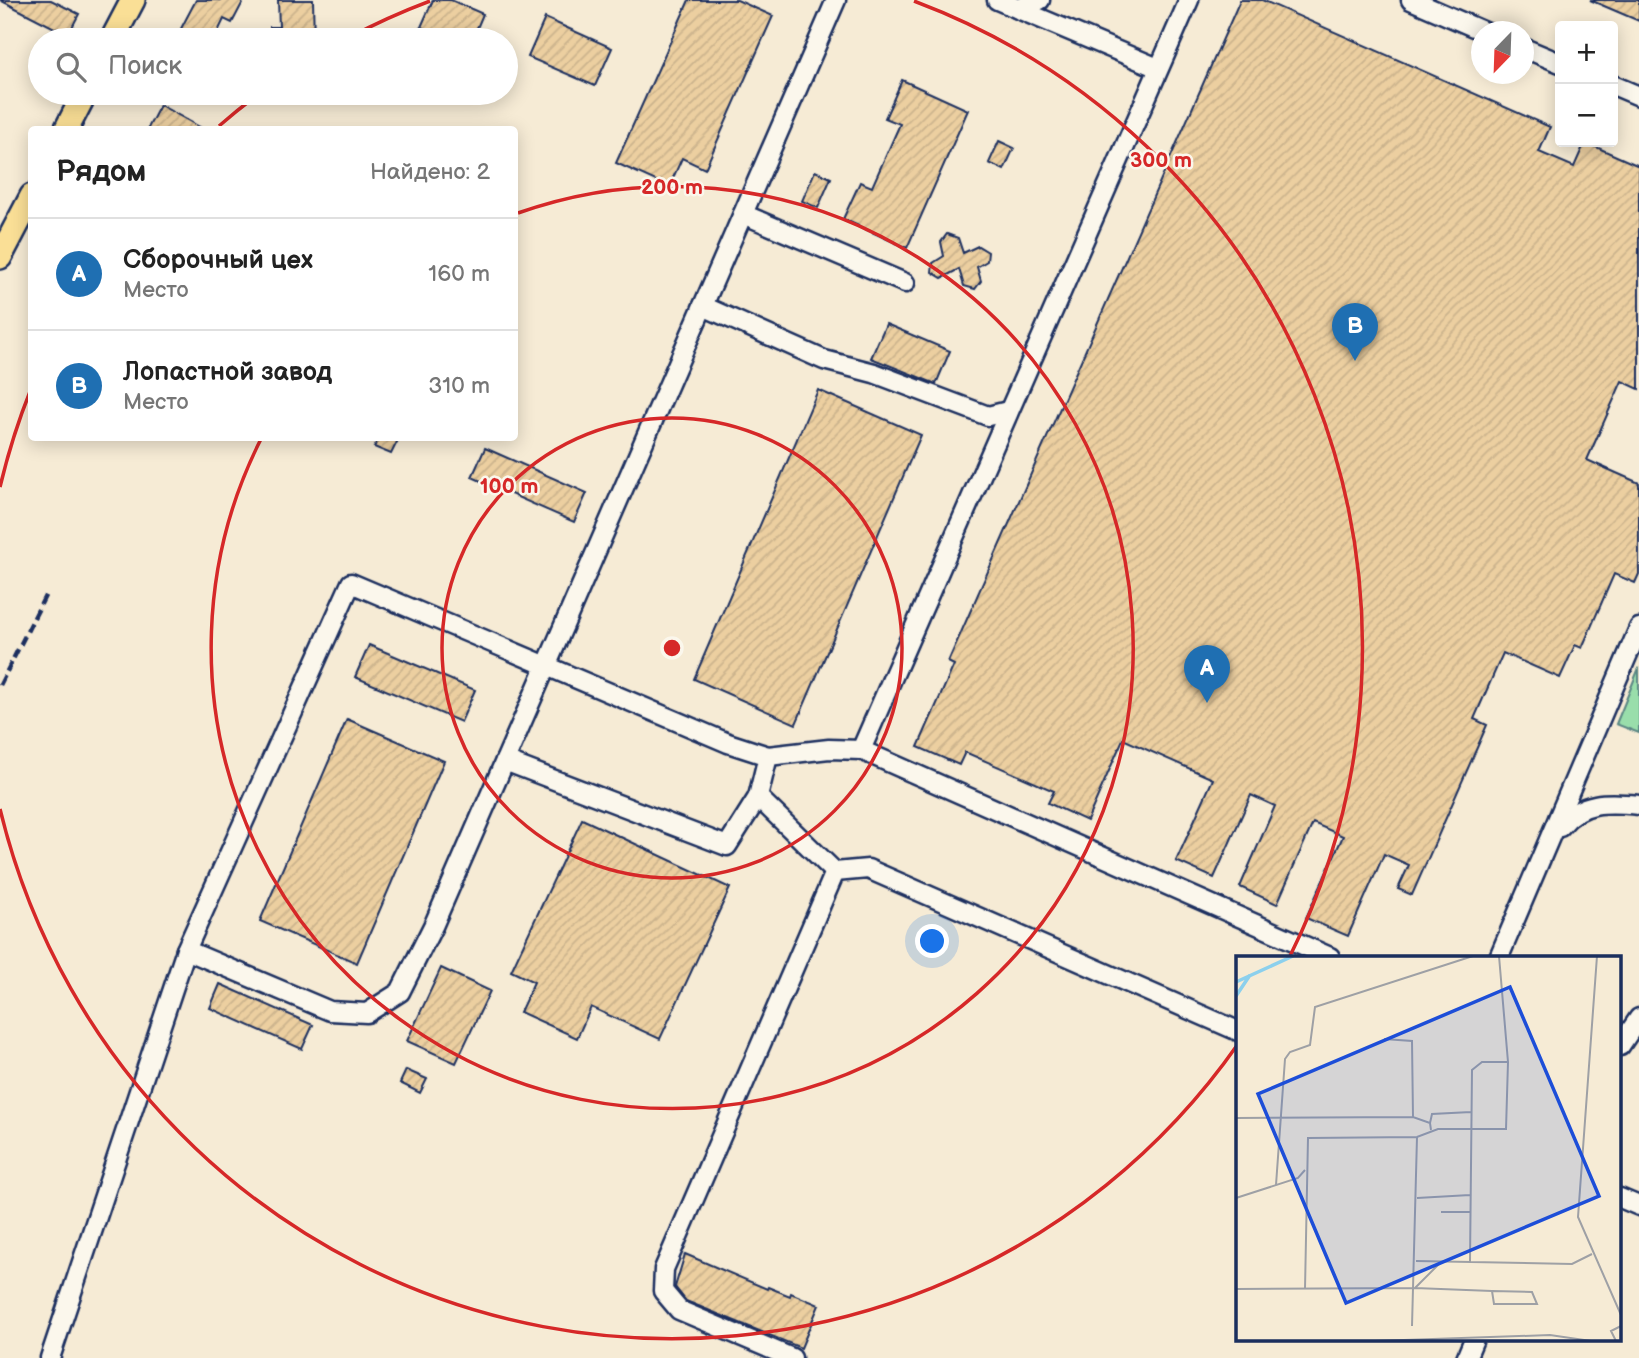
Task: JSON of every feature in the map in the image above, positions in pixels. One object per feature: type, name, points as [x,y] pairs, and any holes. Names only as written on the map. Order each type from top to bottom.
[{"type":"main road","points":[[118,28],[133,0]]},
{"type":"main road","points":[[68,126],[79,105]]},
{"type":"main road","points":[[0,257],[28,204]]},
{"type":"lane","points":[[186,950],[330,1011],[367,1013],[400,992],[434,924],[836,0]]},
{"type":"lane","points":[[997,0],[1158,68]]},
{"type":"lane","points":[[1018,9],[1040,0]]},
{"type":"lane","points":[[861,750],[1189,0]]},
{"type":"lane","points":[[1410,0],[1471,26]]},
{"type":"lane","points":[[1534,52],[1555,61]]},
{"type":"lane","points":[[1618,87],[1639,96]]},
{"type":"lane","points":[[743,214],[905,283]]},
{"type":"lane","points":[[703,306],[824,360],[874,373],[988,416],[995,423],[999,434]]},
{"type":"lane","points":[[988,416],[1008,411]]},
{"type":"lane","points":[[50,1358],[186,950],[351,583],[728,743],[768,756],[829,748],[861,750],[1328,956]]},
{"type":"lane","points":[[1499,956],[1639,628]]},
{"type":"lane","points":[[505,761],[727,846],[758,797],[768,756]]},
{"type":"lane","points":[[758,797],[835,872],[868,869],[1236,1030]]},
{"type":"lane","points":[[1552,837],[1569,816],[1581,807],[1595,803],[1639,805]]},
{"type":"lane","points":[[792,1358],[679,1310],[663,1291],[664,1269],[835,872]]},
{"type":"lane","points":[[1622,1043],[1639,1018]]},
{"type":"lane","points":[[1622,1199],[1639,1206]]},
{"type":"lane","points":[[1466,1358],[1474,1340]]},
{"type":"green space","points":[[1639,668],[1639,733],[1616,724]]},
{"type":"building","points":[[0,0],[51,0],[79,14],[72,28],[54,28]]},
{"type":"building","points":[[196,0],[244,0],[232,23],[224,19],[220,28],[181,28]]},
{"type":"building","points":[[278,0],[313,0],[314,28],[270,28],[279,27]]},
{"type":"building","points":[[433,0],[451,0],[483,14],[477,28],[421,27]]},
{"type":"building","points":[[689,0],[737,0],[773,16],[705,169],[682,158],[669,187],[616,163]]},
{"type":"building","points":[[1240,0],[1262,0],[1550,127],[1539,152],[1574,167],[1583,147],[1596,147],[1639,166],[1639,389],[1622,381],[1587,460],[1639,483],[1639,574],[1635,583],[1614,574],[1582,648],[1575,645],[1560,678],[1503,653],[1474,719],[1487,725],[1412,895],[1398,889],[1409,865],[1384,854],[1348,936],[1306,918],[1343,836],[1313,823],[1277,904],[1240,887],[1275,806],[1251,795],[1214,878],[1176,861],[1213,779],[1123,739],[1087,821],[1048,803],[1054,791],[965,752],[959,765],[918,747],[954,665],[948,662]]},
{"type":"building","points":[[1590,0],[1639,0],[1639,21]]},
{"type":"building","points":[[545,18],[612,48],[595,86],[528,57]]},
{"type":"building","points":[[902,80],[968,110],[907,248],[843,219],[860,182],[872,187],[900,124],[885,118]]},
{"type":"building","points":[[160,105],[198,126],[149,126]]},
{"type":"building","points":[[999,141],[1014,148],[1004,170],[989,163]]},
{"type":"building","points":[[815,171],[831,178],[818,208],[802,201]]},
{"type":"building","points":[[947,234],[958,238],[963,253],[978,246],[988,252],[987,261],[977,267],[981,281],[975,289],[964,286],[959,269],[942,278],[932,272],[933,263],[944,256],[941,242]]},
{"type":"building","points":[[886,324],[950,351],[936,384],[871,358]]},
{"type":"building","points":[[818,390],[921,435],[796,724],[694,679]]},
{"type":"building","points":[[377,441],[398,441],[391,454],[374,447]]},
{"type":"building","points":[[485,448],[587,493],[574,522],[472,477]]},
{"type":"building","points":[[369,645],[475,690],[461,722],[355,677]]},
{"type":"building","points":[[347,719],[444,761],[357,963],[260,921]]},
{"type":"building","points":[[582,819],[730,888],[660,1039],[591,1007],[577,1038],[520,1012],[534,982],[511,971]]},
{"type":"building","points":[[441,968],[490,991],[456,1063],[407,1041]]},
{"type":"building","points":[[220,984],[313,1025],[302,1049],[210,1008]]},
{"type":"building","points":[[406,1070],[427,1079],[420,1093],[400,1083]]},
{"type":"building","points":[[685,1254],[767,1289],[768,1287],[790,1296],[791,1293],[819,1305],[801,1348],[686,1301],[675,1287]]},
{"type":"railway","points":[[0,685],[47,592]]},
{"type":"place","name":"Лопастной завод","points":[[1355,361]]},
{"type":"place","name":"Сборочный цех","points":[[1207,703]]}]
